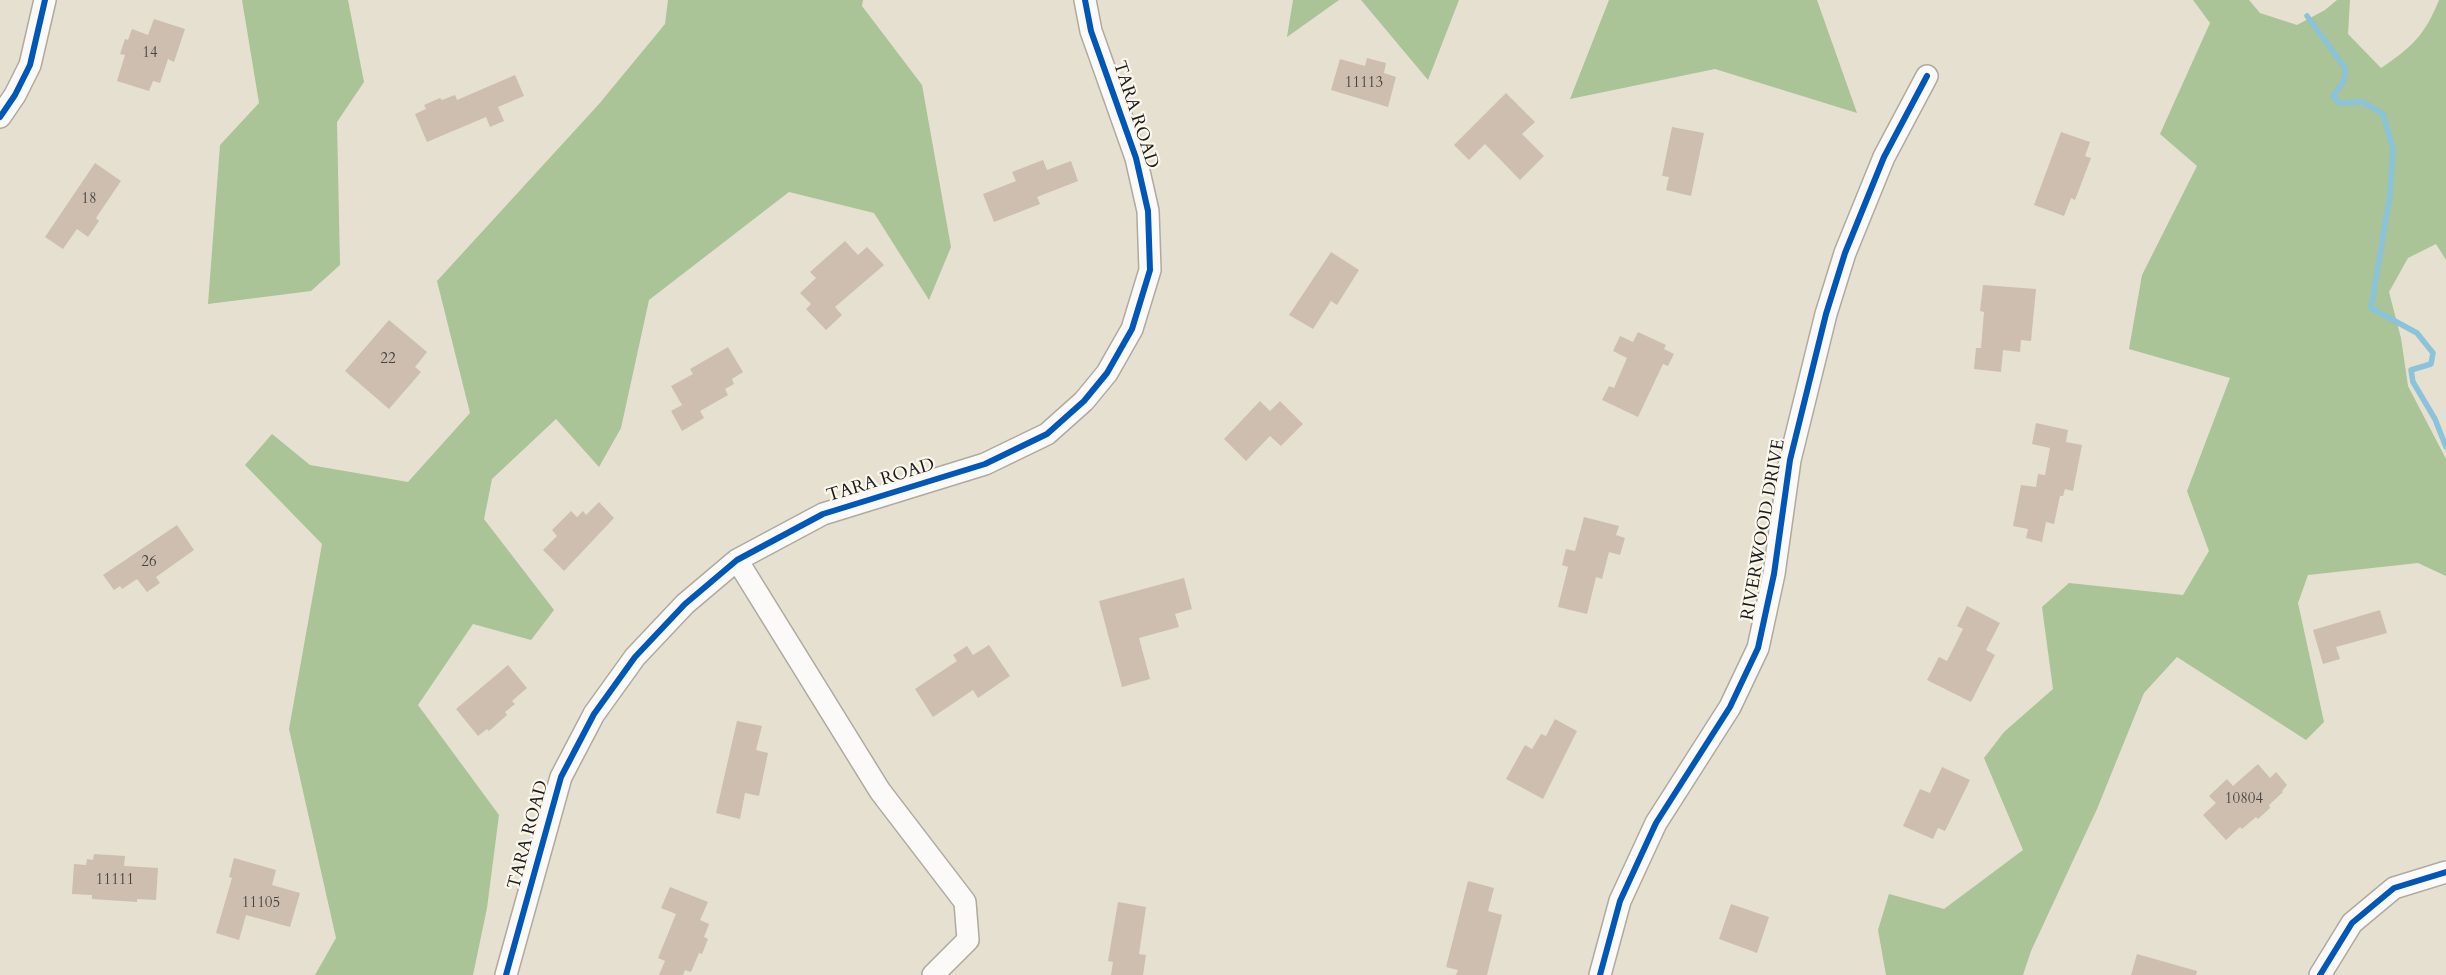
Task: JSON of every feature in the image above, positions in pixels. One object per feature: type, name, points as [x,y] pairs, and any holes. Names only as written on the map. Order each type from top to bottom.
[{"type":"street","points":[[0,117],[16,95],[30,65],[45,0]]},
{"type":"street","name":"TARA ROAD","points":[[506,975],[560,778],[594,714],[635,657],[685,604],[737,560],[823,514],[1003,457],[1047,434],[1084,401],[1107,373],[1132,329],[1150,270],[1148,211],[1136,158],[1091,31],[1085,0]]},
{"type":"street","name":"RIVERWOOD DRIVE","points":[[1600,975],[1620,901],[1656,823],[1730,707],[1758,648],[1774,574],[1790,460],[1826,314],[1845,253],[1884,157],[1927,76]]},
{"type":"street","points":[[737,560],[880,791],[965,902],[968,940],[933,975]]},
{"type":"street","points":[[2320,975],[2352,923],[2394,888],[2446,872]]},
{"type":"green space","points":[[242,0],[348,0],[364,82],[337,122],[340,265],[311,291],[208,304],[220,145],[259,103]]},
{"type":"green space","points":[[668,0],[863,0],[862,6],[922,85],[951,247],[929,300],[874,213],[789,192],[649,300],[621,428],[599,467],[556,419],[492,479],[484,519],[554,610],[531,640],[473,624],[418,705],[499,815],[487,908],[473,975],[315,975],[336,938],[289,729],[322,544],[245,465],[272,434],[310,465],[408,482],[470,413],[437,281],[599,104],[665,24]]},
{"type":"green space","points":[[1293,0],[1339,0],[1287,37]]},
{"type":"green space","points":[[1361,0],[1459,0],[1428,80]]},
{"type":"green space","points":[[1609,0],[1817,0],[1857,113],[1715,69],[1570,99]]},
{"type":"green space","points":[[2193,0],[2249,0],[2260,13],[2297,25],[2325,10],[2337,0],[2350,0],[2348,34],[2381,68],[2416,39],[2423,31],[2439,0],[2446,0],[2446,260],[2436,244],[2408,258],[2389,292],[2401,338],[2408,386],[2446,459],[2446,576],[2418,563],[2308,575],[2298,603],[2324,722],[2306,740],[2177,657],[2144,693],[2097,809],[2031,951],[2023,975],[1886,975],[1878,930],[1889,894],[1944,909],[2023,850],[1984,758],[2004,732],[2053,689],[2042,607],[2069,583],[2183,595],[2209,551],[2187,491],[2230,378],[2129,349],[2142,275],[2197,166],[2160,134],[2210,23]]},
{"type":"building","points":[[154,19],[185,29],[174,62],[168,59],[160,83],[153,81],[149,91],[117,81],[125,55],[120,54],[125,39],[128,40],[132,29],[148,35]]},
{"type":"building","points":[[1367,58],[1386,63],[1384,73],[1396,77],[1388,107],[1331,90],[1340,59],[1365,66]]},
{"type":"building","points":[[515,75],[524,96],[498,107],[504,121],[490,127],[486,117],[427,142],[415,114],[426,109],[424,105],[440,98],[442,100],[455,95],[457,100]]},
{"type":"building","points":[[1506,93],[1535,122],[1522,134],[1544,156],[1520,180],[1485,144],[1469,160],[1454,145]]},
{"type":"building","points":[[1672,127],[1704,133],[1691,196],[1666,190],[1669,177],[1662,176]]},
{"type":"building","points":[[2061,132],[2090,142],[2085,156],[2091,158],[2075,200],[2071,198],[2064,216],[2034,205]]},
{"type":"building","points":[[1043,160],[1047,170],[1071,161],[1078,181],[1037,197],[1040,204],[994,222],[983,194],[1016,181],[1012,172]]},
{"type":"building","points":[[95,163],[121,181],[96,218],[99,221],[88,237],[77,229],[63,249],[45,237]]},
{"type":"building","points":[[845,241],[858,255],[867,247],[884,265],[835,307],[842,315],[826,330],[806,309],[811,304],[800,293],[816,278],[810,272]]},
{"type":"building","points":[[1331,252],[1359,270],[1337,305],[1331,301],[1313,329],[1289,315]]},
{"type":"building","points":[[1983,285],[2036,289],[2031,341],[2021,340],[2020,352],[2003,350],[2001,372],[1974,369],[1976,348],[1981,348],[1984,312],[1980,311]]},
{"type":"building","points":[[389,320],[427,352],[415,367],[421,372],[389,409],[345,371]]},
{"type":"building","points":[[1638,332],[1666,345],[1664,349],[1674,354],[1668,366],[1663,364],[1638,417],[1602,400],[1609,386],[1614,388],[1627,358],[1613,351],[1620,336],[1633,342]]},
{"type":"building","points":[[728,347],[743,372],[732,379],[734,384],[725,389],[728,395],[700,411],[704,418],[682,431],[671,411],[682,405],[671,386],[693,374],[690,369]]},
{"type":"building","points":[[1260,401],[1270,411],[1280,401],[1303,424],[1281,446],[1270,436],[1246,461],[1224,439]]},
{"type":"building","points":[[2036,423],[2068,430],[2066,442],[2082,445],[2073,491],[2065,489],[2063,496],[2060,496],[2054,524],[2046,522],[2042,542],[2026,538],[2028,529],[2013,526],[2021,485],[2036,487],[2038,474],[2045,475],[2050,448],[2032,444]]},
{"type":"building","points":[[599,502],[614,518],[564,571],[543,550],[557,536],[552,530],[571,511],[577,517],[583,511],[586,515]]},
{"type":"building","points":[[1584,517],[1619,526],[1616,535],[1625,538],[1620,555],[1609,552],[1602,579],[1596,577],[1587,614],[1558,607],[1568,567],[1562,565],[1566,549],[1575,551]]},
{"type":"building","points":[[177,525],[194,550],[156,577],[160,583],[147,592],[137,579],[122,589],[120,586],[114,590],[103,575]]},
{"type":"building","points":[[1184,578],[1192,609],[1175,614],[1179,627],[1139,638],[1150,679],[1122,687],[1099,601]]},
{"type":"building","points":[[1967,606],[2000,623],[1986,650],[1995,655],[1971,702],[1927,680],[1939,657],[1947,661],[1963,629],[1957,626]]},
{"type":"building","points":[[2380,610],[2387,633],[2336,647],[2340,659],[2323,664],[2313,630]]},
{"type":"building","points":[[989,645],[1010,676],[978,698],[973,690],[933,717],[915,689],[957,661],[953,655],[967,646],[973,655]]},
{"type":"building","points":[[508,665],[527,688],[512,701],[515,704],[505,712],[507,715],[489,731],[487,729],[478,736],[456,709]]},
{"type":"building","points":[[1555,719],[1577,731],[1543,799],[1506,779],[1525,745],[1532,749],[1541,734],[1546,736]]},
{"type":"building","points":[[737,721],[762,726],[756,750],[768,753],[759,796],[745,793],[740,819],[716,813]]},
{"type":"building","points":[[2258,764],[2270,778],[2276,772],[2287,785],[2283,792],[2269,805],[2270,808],[2258,819],[2256,817],[2242,829],[2240,827],[2226,840],[2203,815],[2216,803],[2209,796],[2227,779],[2233,786]]},
{"type":"building","points":[[1942,767],[1970,780],[1945,831],[1938,828],[1933,839],[1903,826],[1920,789],[1930,793]]},
{"type":"building","points":[[94,854],[125,856],[124,866],[158,868],[156,900],[137,899],[137,902],[92,899],[92,895],[72,894],[74,864],[86,865],[87,859],[93,860]]},
{"type":"building","points":[[234,858],[276,870],[272,885],[300,893],[290,927],[246,915],[239,940],[216,933],[232,878],[229,877]]},
{"type":"building","points":[[1468,881],[1494,888],[1488,911],[1502,915],[1487,975],[1456,975],[1458,970],[1446,967]]},
{"type":"building","points":[[670,887],[708,902],[700,920],[709,924],[704,937],[708,939],[702,954],[699,953],[691,972],[685,970],[683,975],[659,975],[665,961],[658,958],[676,914],[661,908]]},
{"type":"building","points":[[1118,902],[1146,907],[1139,954],[1146,955],[1143,975],[1111,975],[1113,962],[1108,961]]},
{"type":"building","points":[[1731,904],[1769,917],[1757,953],[1719,939]]},
{"type":"building","points":[[2137,954],[2197,971],[2196,975],[2131,975]]},
{"type":"waterway","points":[[2307,16],[2345,68],[2344,81],[2333,96],[2339,103],[2363,102],[2383,114],[2393,149],[2390,194],[2371,308],[2417,333],[2433,353],[2431,364],[2411,370],[2413,382],[2435,419],[2446,447]]},
{"type":"cycle path","points":[[0,117],[15,95],[30,65],[45,0]]},
{"type":"cycle path","points":[[506,975],[561,777],[594,714],[635,657],[685,604],[737,560],[823,514],[985,464],[1047,434],[1084,401],[1107,373],[1132,329],[1150,270],[1148,211],[1136,158],[1091,31],[1085,0]]},
{"type":"cycle path","points":[[1600,975],[1620,901],[1656,823],[1730,707],[1758,648],[1774,574],[1790,460],[1826,314],[1845,253],[1884,157],[1927,76]]},
{"type":"cycle path","points":[[2320,975],[2352,923],[2394,888],[2446,872]]}]
